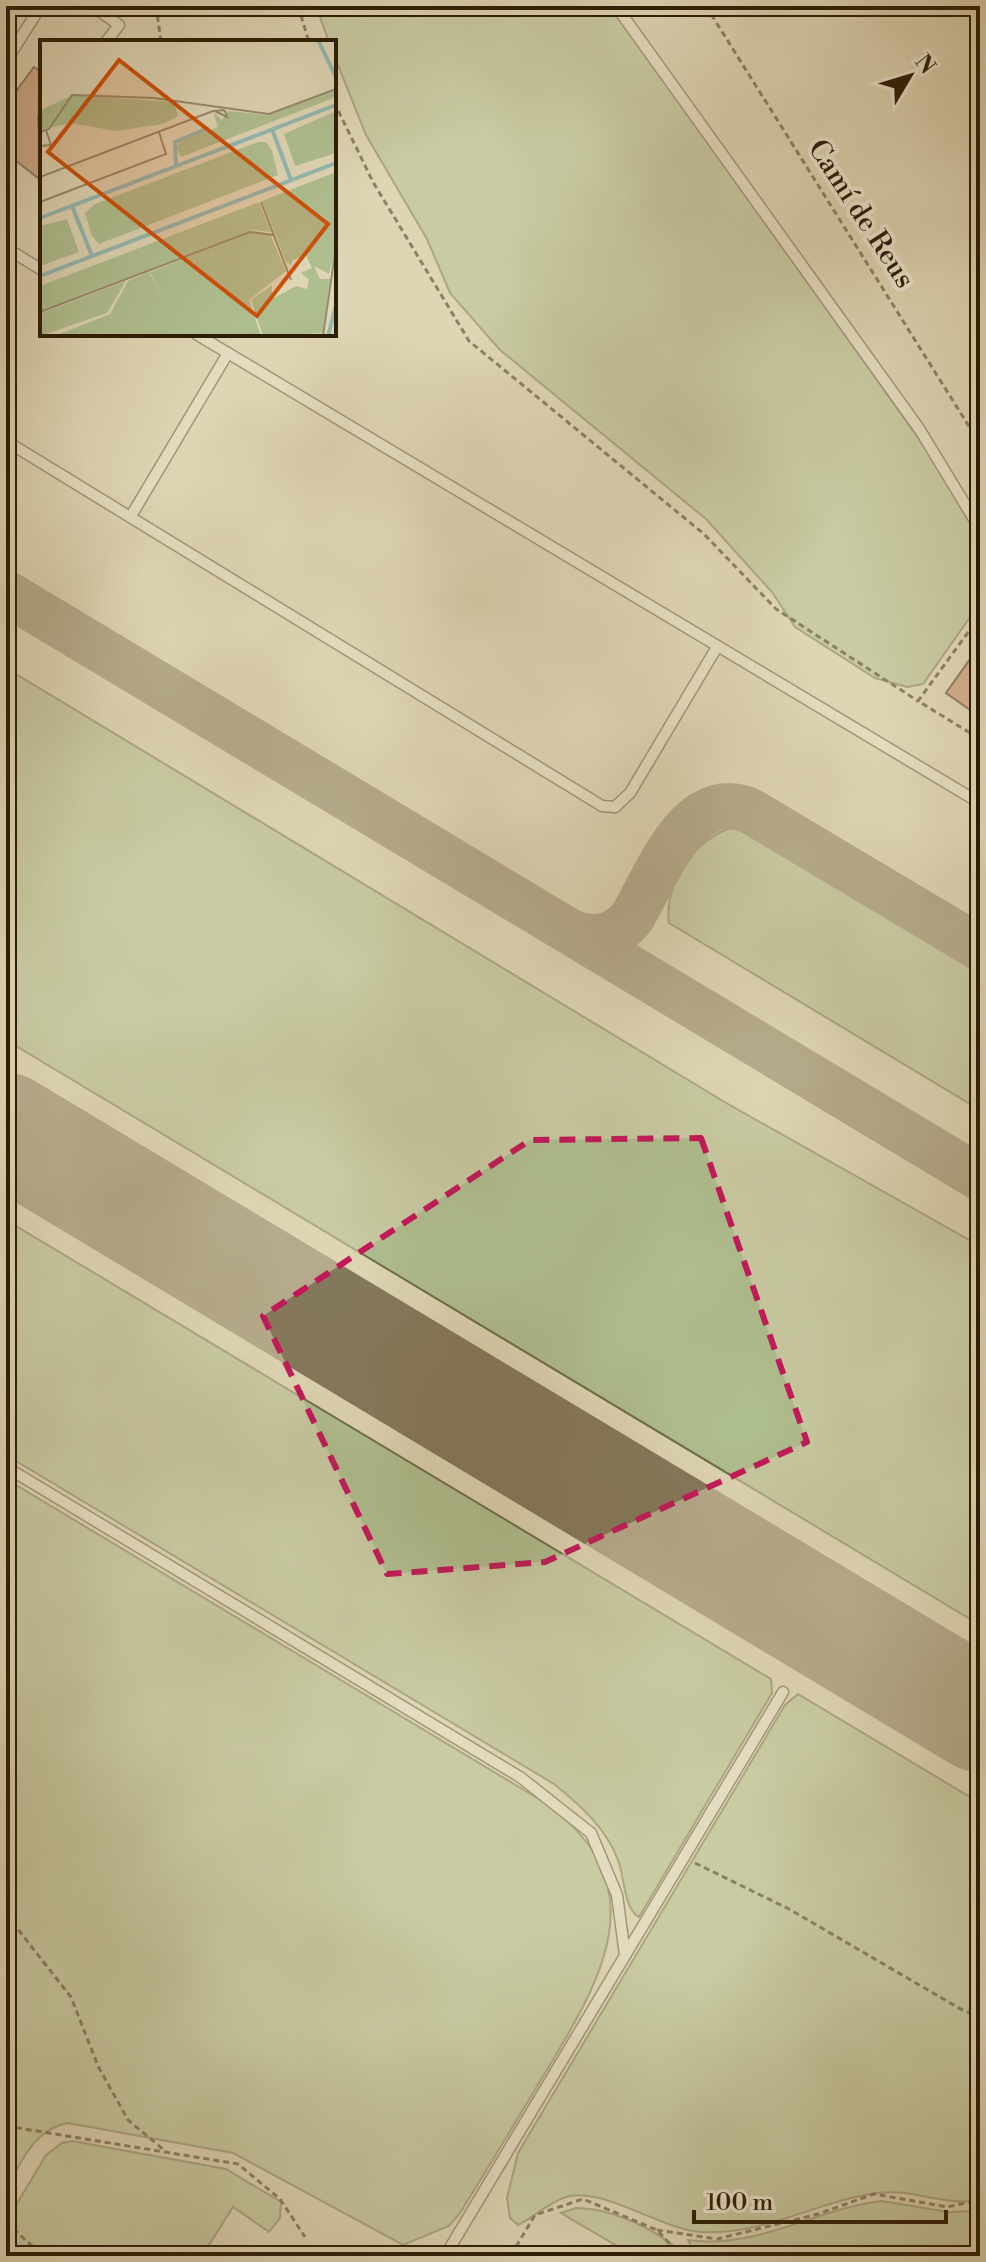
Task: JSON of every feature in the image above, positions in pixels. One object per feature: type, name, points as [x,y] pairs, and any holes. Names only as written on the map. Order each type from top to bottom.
[{"type":"lane","points":[[6,61],[41,6]]},
{"type":"lane","points":[[92,6],[119,25],[108,40]]},
{"type":"lane","points":[[616,6],[920,430],[980,529]]},
{"type":"lane","points":[[6,248],[40,269]]},
{"type":"lane","points":[[199,336],[980,803]]},
{"type":"lane","points":[[131,516],[228,353]]},
{"type":"lane","points":[[6,441],[602,806],[615,807],[630,793],[717,647]]},
{"type":"lane","points":[[6,1467],[520,1777],[580,1823],[591,1833],[617,1895],[625,1955]]},
{"type":"lane","points":[[445,2256],[783,1692]]},
{"type":"path","points":[[156,6],[161,40]]},
{"type":"path","points":[[298,6],[308,40]]},
{"type":"path","name":"Camí de Reus","points":[[706,6],[980,444]]},
{"type":"path","points":[[336,106],[373,182],[469,341],[704,534],[776,609],[980,739]]},
{"type":"path","points":[[918,701],[980,616]]},
{"type":"path","points":[[684,1857],[789,1909],[964,2011],[980,2016]]},
{"type":"path","points":[[6,1914],[71,1997],[98,2066],[128,2120],[167,2153]]},
{"type":"path","points":[[6,2126],[238,2164],[280,2199],[305,2237]]},
{"type":"path","points":[[511,2255],[535,2215],[583,2199],[657,2230],[717,2239],[818,2214],[874,2194],[947,2207],[980,2200]]},
{"type":"path","points":[[6,2222],[43,2256]]},
{"type":"path","points":[[657,2230],[681,2256]]},
{"type":"highlighted area","points":[[701,1138],[807,1442],[545,1562],[387,1574],[263,1316],[530,1140]]},
{"type":"green space","points":[[316,6],[612,6],[980,525],[980,603],[923,684],[907,687],[875,678],[795,627],[772,592],[706,519],[500,350],[450,293],[427,239],[366,135],[336,60],[336,40],[328,40]]},
{"type":"green space","points":[[6,668],[728,1104],[980,1246],[980,1625],[6,1040]]},
{"type":"green space","points":[[736,827],[753,830],[980,966],[980,1110],[669,923],[671,892],[686,863],[708,840]]},
{"type":"green space","points":[[6,1220],[771,1679],[772,1693],[639,1917],[630,1907],[618,1860],[607,1838],[583,1809],[554,1784],[6,1455]]},
{"type":"green space","points":[[6,1479],[539,1799],[577,1831],[600,1864],[610,1898],[609,1932],[600,1968],[564,2041],[460,2213],[449,2226],[403,2245],[233,2153],[68,2123],[56,2126],[38,2139],[6,2189]]},
{"type":"green space","points":[[798,1694],[980,1803],[980,2200],[967,2202],[903,2193],[878,2193],[746,2229],[700,2232],[668,2224],[613,2202],[580,2195],[560,2199],[518,2225],[510,2218],[507,2198],[518,2153],[785,1705]]},
{"type":"green space","points":[[72,2141],[226,2169],[281,2202],[280,2218],[269,2232],[233,2207],[202,2256],[6,2256],[6,2222],[46,2155],[62,2143]]},
{"type":"green space","points":[[882,2201],[948,2212],[980,2211],[980,2256],[696,2256],[688,2240],[738,2239],[763,2234],[834,2211]]},
{"type":"green space","points":[[576,2208],[604,2212],[634,2222],[674,2246],[684,2256],[634,2256],[561,2213]]},
{"type":"building","points":[[34,67],[40,72],[40,179],[6,153],[6,105]]},
{"type":"building","points":[[980,645],[980,717],[946,693]]},
{"type":"taxiway","points":[[6,593],[980,1178]]},
{"type":"taxiway","points":[[573,933],[599,937],[621,928],[633,916],[678,837],[693,821],[711,810],[730,806],[752,812],[980,948]]},
{"type":"runway","points":[[6,1130],[980,1715]]}]
